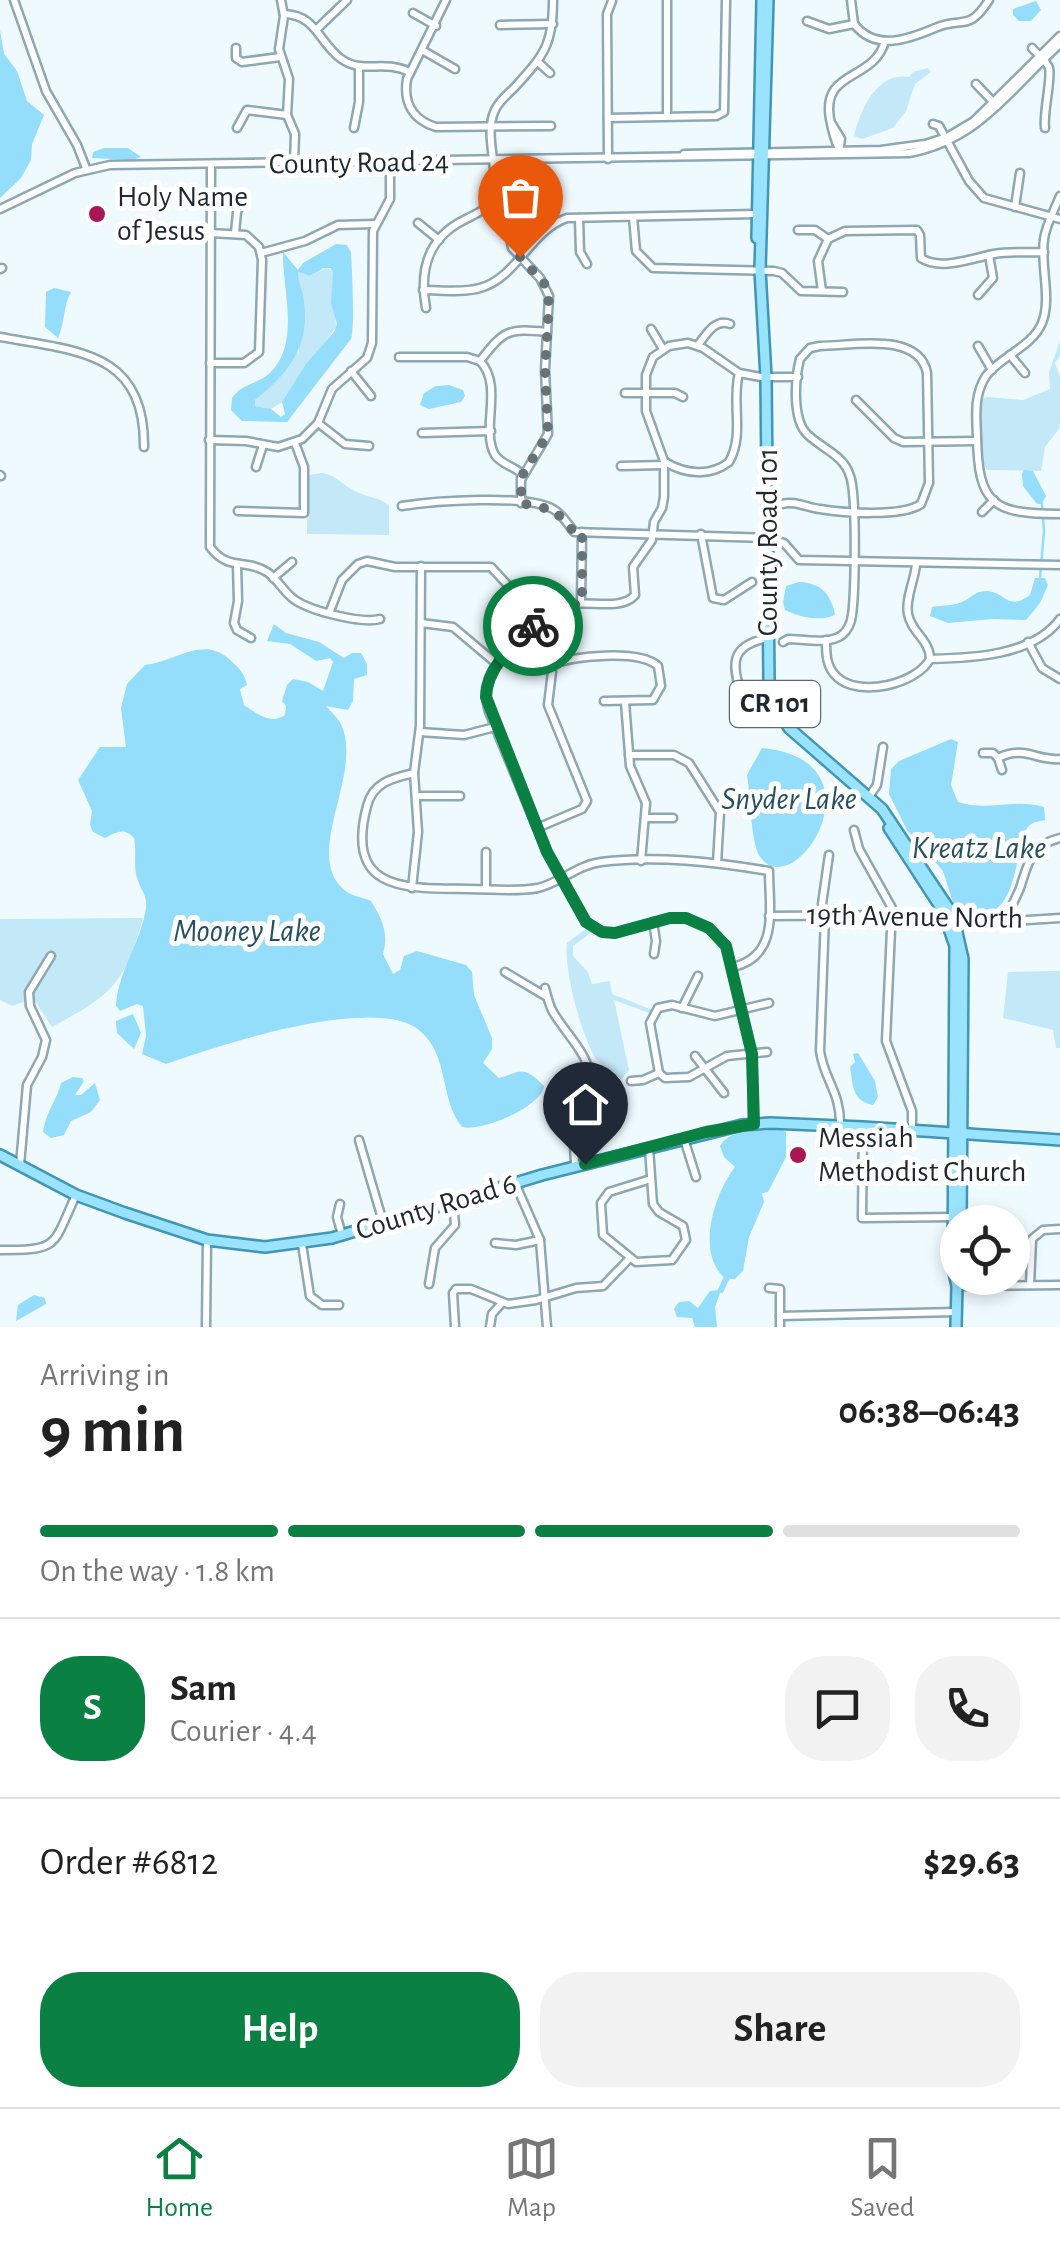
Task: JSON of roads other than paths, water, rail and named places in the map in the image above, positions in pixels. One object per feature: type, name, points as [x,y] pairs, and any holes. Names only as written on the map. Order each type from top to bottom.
[{"type":"main road","name":"County Road 101","points":[[765,0],[760,270],[766,377],[769,682],[783,720],[803,744],[869,797],[892,822],[951,920],[957,966],[958,1205]]},
{"type":"main road","name":"County Road 101","points":[[760,246],[756,214],[761,153]]},
{"type":"main road","points":[[958,1114],[980,1137],[958,1155],[935,1135],[958,1114]]},
{"type":"main road","name":"County Road 6","points":[[0,1155],[76,1195],[208,1240],[251,1247],[302,1244],[342,1235],[575,1166],[754,1124],[1060,1143]]},
{"type":"main road","name":"County Road 101","points":[[956,1327],[957,1295]]},
{"type":"street","points":[[14,0],[46,91],[77,144],[86,169]]},
{"type":"street","points":[[282,0],[280,57],[290,88],[287,115],[295,134],[294,164]]},
{"type":"street","points":[[317,29],[346,0]]},
{"type":"street","points":[[446,0],[406,86],[406,100],[421,120],[444,128],[551,126]]},
{"type":"street","points":[[522,478],[548,434],[547,290],[510,242],[493,188],[492,127],[497,106],[548,46],[553,0]]},
{"type":"street","points":[[608,159],[607,14],[612,0]]},
{"type":"street","points":[[667,0],[667,116]]},
{"type":"street","points":[[608,118],[716,116],[724,112],[726,0]]},
{"type":"street","points":[[851,0],[854,24],[866,36],[885,41],[909,40],[945,25],[965,23],[976,17],[989,0]]},
{"type":"street","points":[[413,13],[436,26]]},
{"type":"street","points":[[284,14],[301,16],[338,56],[359,67],[384,64],[410,72]]},
{"type":"street","points":[[807,21],[829,29],[854,24]]},
{"type":"street","points":[[500,24],[553,24]]},
{"type":"street","name":"County Road 24","points":[[0,209],[86,169],[124,164],[910,153],[974,128],[1060,36]]},
{"type":"street","points":[[839,152],[840,135],[831,124],[828,108],[833,89],[872,64],[885,41]]},
{"type":"street","name":"County Road 24","points":[[1041,58],[1060,44]]},
{"type":"street","points":[[236,48],[236,58],[242,62],[280,57]]},
{"type":"street","points":[[1032,48],[1050,72],[1044,101],[1045,128]]},
{"type":"street","points":[[422,50],[456,69]]},
{"type":"street","points":[[538,62],[550,73]]},
{"type":"street","points":[[354,128],[359,67]]},
{"type":"street","points":[[976,84],[996,105]]},
{"type":"street","points":[[237,128],[242,115],[251,109],[287,115]]},
{"type":"street","points":[[934,124],[948,140],[978,193],[998,204],[1056,218]]},
{"type":"street","points":[[209,440],[246,440],[262,446],[296,443],[318,423],[332,389],[367,358],[372,348],[375,224],[390,199],[390,162]]},
{"type":"street","points":[[211,164],[209,544],[220,558],[257,568],[273,578],[297,602],[358,621],[380,618]]},
{"type":"street","points":[[1015,206],[1020,174]]},
{"type":"street","points":[[426,308],[425,261],[439,240],[457,224],[486,207],[493,188]]},
{"type":"street","points":[[1060,196],[1056,218],[1045,235],[1042,323],[992,370],[976,401],[980,480],[994,500],[1020,513],[1060,514]]},
{"type":"street","points":[[235,233],[236,217],[244,198]]},
{"type":"street","points":[[423,290],[482,288],[496,280],[556,222],[578,218],[756,214]]},
{"type":"street","points":[[633,217],[636,251],[653,268],[760,270],[782,273],[801,291],[843,292]]},
{"type":"street","points":[[578,218],[580,252],[587,264]]},
{"type":"street","points":[[418,223],[439,240]]},
{"type":"street","points":[[261,253],[305,241],[338,225],[375,224]]},
{"type":"street","points":[[798,230],[815,230],[828,238]]},
{"type":"street","points":[[822,291],[818,261],[828,238],[845,231],[914,230],[920,235],[921,255],[928,263],[1044,252]]},
{"type":"street","points":[[210,233],[235,233],[251,238],[261,253],[258,352],[244,363],[210,364]]},
{"type":"street","points":[[978,295],[993,278],[989,255]]},
{"type":"street","points":[[698,346],[713,326],[730,324]]},
{"type":"street","points":[[651,329],[663,349]]},
{"type":"street","points":[[480,361],[498,338],[509,331],[547,332]]},
{"type":"street","points":[[0,338],[74,351],[109,364],[123,376],[139,400],[144,446]]},
{"type":"street","points":[[754,1124],[752,1054],[733,967],[721,939],[702,924],[682,918],[615,933],[596,929],[582,916],[537,828],[486,697],[487,682],[497,664],[540,620],[564,606],[626,603],[633,599],[633,567],[653,533],[664,503],[664,463],[648,420],[646,393],[647,369],[663,349],[682,343],[698,346],[738,374],[798,377]]},
{"type":"street","points":[[782,504],[852,511],[907,511],[922,504],[929,489],[926,366],[916,351],[898,345],[820,346],[802,355],[798,377],[800,424],[845,465],[852,483],[852,511],[853,563],[852,619],[843,634],[826,640],[783,642]]},
{"type":"street","points":[[978,346],[992,370]]},
{"type":"street","points":[[1010,354],[1025,373]]},
{"type":"street","points":[[399,357],[467,357],[480,361],[489,374],[494,453],[500,461],[519,470],[520,503]]},
{"type":"street","points":[[351,371],[371,396]]},
{"type":"street","points":[[621,466],[664,463],[700,473],[713,472],[729,462],[737,434],[738,374]]},
{"type":"street","points":[[625,394],[675,393],[683,398]]},
{"type":"street","points":[[856,400],[898,440],[977,442]]},
{"type":"street","points":[[318,423],[345,444],[369,446]]},
{"type":"street","points":[[422,433],[492,430]]},
{"type":"street","points":[[238,510],[304,513],[304,467],[296,443]]},
{"type":"street","points":[[256,467],[262,446]]},
{"type":"street","points":[[982,512],[994,500]]},
{"type":"street","points":[[402,506],[456,501],[520,503],[549,507],[574,532],[768,538],[784,544],[799,560],[1060,565]]},
{"type":"street","points":[[582,532],[582,603]]},
{"type":"street","points":[[702,534],[713,598],[724,600],[752,582]]},
{"type":"street","points":[[273,578],[292,562]]},
{"type":"street","points":[[330,612],[342,580],[362,562],[491,567],[540,620]]},
{"type":"street","points":[[826,640],[830,668],[837,678],[853,685],[892,684],[923,670],[930,659],[928,646],[908,613],[916,564]]},
{"type":"street","points":[[236,565],[238,601],[234,623],[237,630],[251,638]]},
{"type":"street","points":[[412,888],[418,832],[414,773],[420,732],[421,566]]},
{"type":"street","points":[[930,659],[990,655],[1048,632],[1060,619]]},
{"type":"street","points":[[421,623],[453,627],[497,664]]},
{"type":"street","points":[[523,636],[550,665],[550,712],[587,804],[537,828]]},
{"type":"street","points":[[742,696],[734,671],[736,659],[746,645],[768,638]]},
{"type":"street","points":[[1028,642],[1037,662],[1060,678]]},
{"type":"street","points":[[550,665],[575,658],[640,658],[658,666],[661,690],[650,702],[604,701]]},
{"type":"street","points":[[625,702],[628,755],[646,802],[641,861]]},
{"type":"street","points":[[420,732],[464,735],[495,727]]},
{"type":"street","points":[[869,797],[877,785],[883,747]]},
{"type":"street","points":[[998,758],[1028,752],[1060,759]]},
{"type":"street","points":[[983,753],[993,753],[1002,770]]},
{"type":"street","points":[[628,755],[674,755],[689,763],[720,812],[718,863]]},
{"type":"street","points":[[414,773],[387,780],[368,801],[362,838],[368,861],[377,874],[397,886],[412,888],[534,888],[596,863],[718,863],[768,871],[768,935],[760,953],[750,962],[733,967]]},
{"type":"street","points":[[416,796],[460,796]]},
{"type":"street","points":[[646,818],[673,818]]},
{"type":"street","points":[[854,830],[859,849],[892,908],[886,1040],[912,1112],[912,1133]]},
{"type":"street","points":[[1011,920],[1010,908],[1030,857],[1044,844],[1060,838]]},
{"type":"street","points":[[486,852],[486,888]]},
{"type":"street","points":[[828,854],[822,904],[820,1050],[838,1097],[840,1127]]},
{"type":"street","name":"19th Avenue North","points":[[769,916],[918,915],[977,923],[1060,918]]},
{"type":"street","points":[[654,922],[654,954]]},
{"type":"street","points":[[20,1166],[27,1084],[42,1057],[46,1040],[30,1006],[29,992],[51,956]]},
{"type":"street","points":[[506,972],[548,998]]},
{"type":"street","points":[[682,1008],[698,976]]},
{"type":"street","points":[[544,988],[554,1012],[591,1071],[591,1085],[572,1100],[575,1166]]},
{"type":"street","points":[[767,1052],[721,1058],[683,1079],[664,1078],[659,1073],[650,1028],[655,1011],[667,1005],[708,1016],[769,1003]]},
{"type":"street","points":[[695,1056],[724,1093]]},
{"type":"street","points":[[631,1081],[659,1073]]},
{"type":"street","points":[[863,1129],[862,1218],[940,1219]]},
{"type":"street","points":[[684,1138],[696,1177]]},
{"type":"street","points":[[359,1140],[383,1222]]},
{"type":"street","points":[[649,1147],[653,1204],[682,1226],[686,1235],[676,1257],[668,1262],[629,1260],[603,1236],[601,1203],[609,1192],[651,1179]]},
{"type":"street","points":[[515,1183],[540,1240],[546,1327]]},
{"type":"street","points":[[0,1250],[42,1250],[52,1245],[76,1195]]},
{"type":"street","points":[[429,1284],[435,1248],[455,1224],[453,1201]]},
{"type":"street","points":[[340,1204],[337,1217],[342,1235]]},
{"type":"street","points":[[1060,1230],[1043,1230],[1032,1239],[1030,1286],[1060,1284]]},
{"type":"street","points":[[206,1327],[208,1240]]},
{"type":"street","points":[[494,1244],[540,1240]]},
{"type":"street","points":[[302,1244],[310,1296],[322,1306],[339,1305]]},
{"type":"street","points":[[455,1327],[454,1290],[471,1289],[502,1303],[542,1299],[576,1288],[603,1286],[629,1260]]},
{"type":"street","points":[[769,1288],[780,1289],[780,1327]]},
{"type":"street","points":[[490,1327],[492,1314],[502,1303]]},
{"type":"street","points":[[780,1316],[956,1312]]},
{"type":"water","points":[[1036,1],[1041,10],[1031,21],[1019,21],[1013,15],[1013,9]]},
{"type":"water","points":[[0,30],[4,54],[17,71],[27,101],[44,115],[32,144],[31,160],[21,178],[0,198]]},
{"type":"water","points":[[128,148],[141,157],[92,158],[93,152]]},
{"type":"water","points":[[336,244],[347,245],[352,272],[351,339],[287,422],[242,421],[231,410],[232,398],[270,373],[285,346],[288,315],[283,252],[298,270]],"holes":[[[331,268],[331,303],[337,324],[334,332],[306,364],[282,402],[285,414],[281,417],[271,409],[255,406],[255,400],[288,367],[301,342],[305,312],[298,272],[310,276]]]},
{"type":"water","points":[[54,288],[71,292],[58,338],[45,327],[46,292]]},
{"type":"water","points":[[436,386],[463,390],[461,402],[429,409],[420,405],[424,393]]},
{"type":"water","points":[[1024,470],[1033,471],[1046,496],[1042,504],[1037,504],[1023,486]]},
{"type":"water","points":[[1035,578],[1045,578],[1048,585],[1026,620],[948,623],[930,616],[932,607],[957,604],[983,591],[1011,601],[1022,600],[1030,595]]},
{"type":"water","points":[[799,582],[824,591],[835,615],[810,618],[785,610],[786,586]]},
{"type":"water","name":"Mooney Lake","points":[[274,624],[286,633],[319,642],[344,658],[361,653],[367,664],[367,675],[354,679],[353,701],[348,710],[326,706],[341,724],[346,744],[331,834],[332,874],[343,889],[371,901],[383,926],[383,954],[393,974],[400,970],[404,956],[417,951],[466,965],[472,972],[474,995],[492,1038],[492,1049],[483,1063],[499,1078],[526,1072],[544,1086],[541,1094],[522,1110],[483,1126],[462,1127],[450,1104],[429,1040],[419,1030],[397,1020],[332,1020],[294,1027],[166,1064],[142,1054],[146,1036],[143,1006],[137,1004],[120,1011],[116,1006],[146,900],[136,873],[134,838],[123,832],[105,838],[93,832],[92,811],[78,780],[100,747],[126,747],[121,708],[127,684],[145,665],[198,650],[219,652],[241,670],[247,685],[240,689],[244,705],[269,719],[285,715],[282,701],[293,679],[323,691],[333,662],[330,658],[316,661],[290,644],[267,641]]},
{"type":"water","name":"Kreatz Lake","points":[[951,739],[958,742],[951,785],[958,802],[1044,807],[1045,820],[1031,824],[1025,832],[1005,899],[985,915],[960,916],[956,912],[943,871],[907,830],[889,794],[891,769],[899,761]]},
{"type":"water","name":"Snyder Lake","points":[[762,748],[799,758],[820,777],[826,800],[822,825],[810,847],[794,862],[776,867],[761,858],[753,831],[747,775]]},
{"type":"water","points":[[133,1014],[141,1033],[134,1049],[117,1033],[116,1021]]},
{"type":"water","points":[[858,1053],[875,1081],[878,1097],[873,1105],[861,1100],[853,1086],[850,1067],[855,1062],[853,1054]]},
{"type":"water","points":[[73,1077],[84,1081],[75,1095],[81,1095],[95,1083],[100,1100],[91,1112],[71,1121],[64,1135],[51,1138],[43,1132],[47,1118],[61,1083]]},
{"type":"water","points":[[780,1129],[786,1132],[786,1157],[768,1192],[762,1193],[764,1202],[749,1237],[743,1271],[735,1279],[726,1279],[711,1255],[710,1240],[720,1192],[735,1167],[724,1157],[720,1146],[739,1133]]},
{"type":"water","points":[[721,1290],[715,1307],[717,1327],[695,1327],[692,1318],[677,1317],[674,1309],[679,1302],[689,1301],[698,1308],[710,1291]]},
{"type":"water","points":[[34,1295],[45,1298],[46,1304],[16,1321],[18,1305]]},
{"type":"waterway","points":[[1040,578],[1042,504]]},
{"type":"waterway","points":[[721,1290],[726,1279]]},
{"type":"place","name":"Holy Name of Jesus","points":[[97,214]]},
{"type":"place","name":"Messiah Methodist Church","points":[[798,1155]]}]
